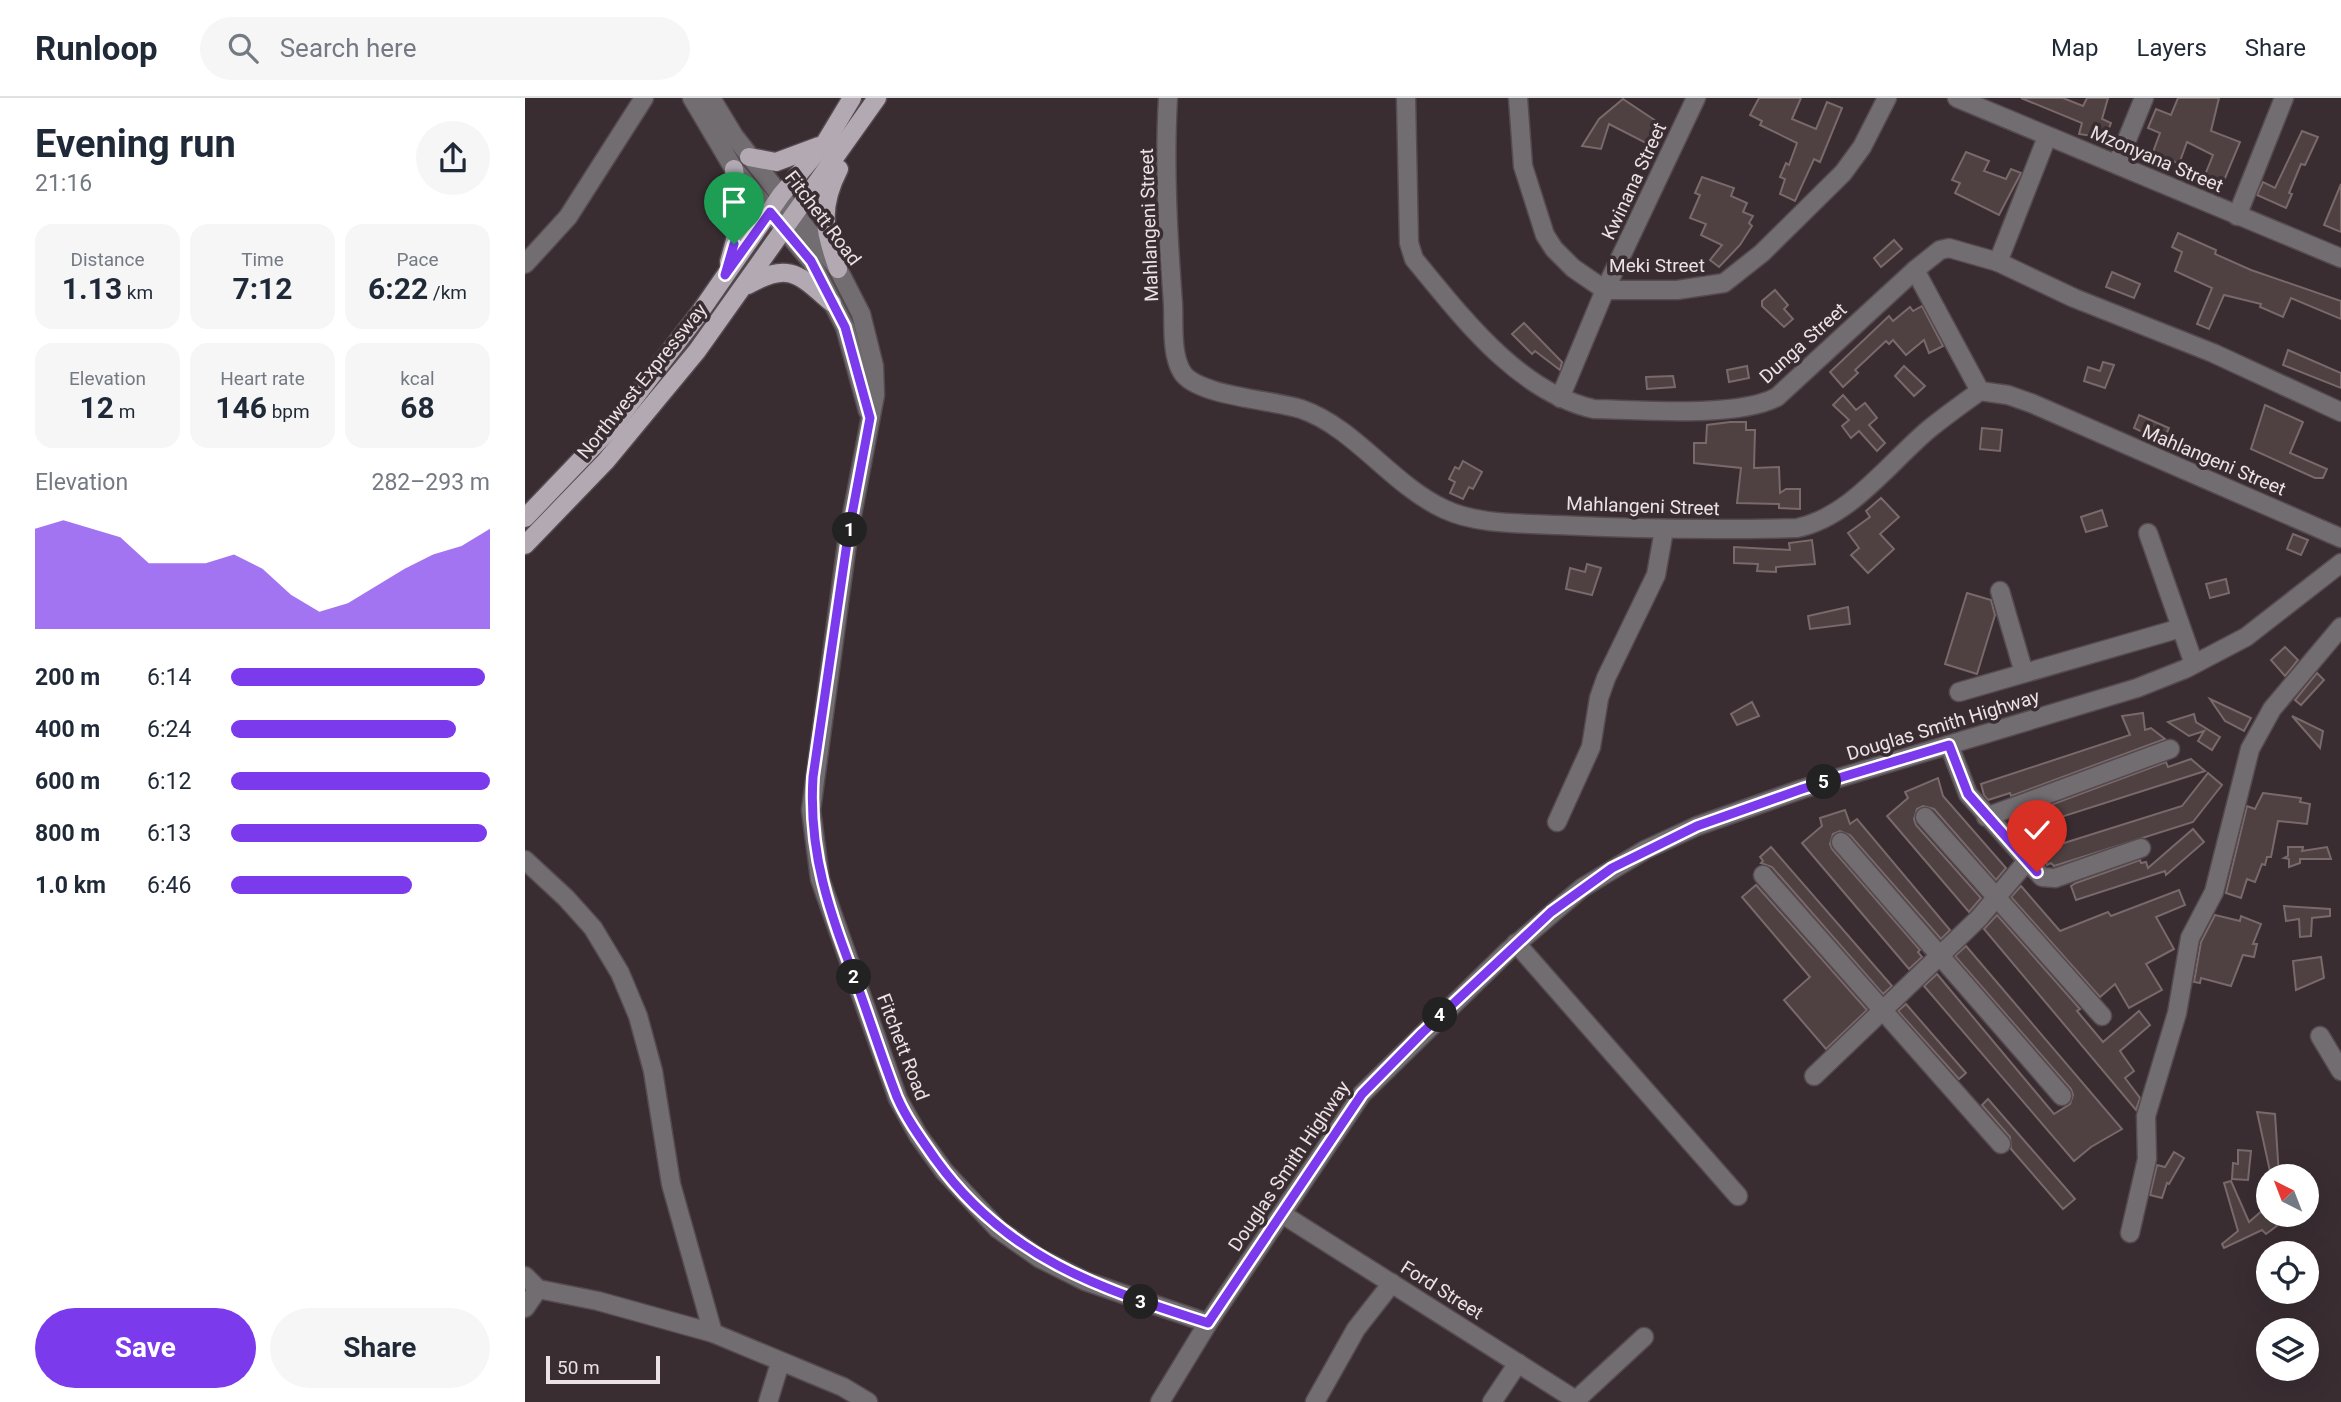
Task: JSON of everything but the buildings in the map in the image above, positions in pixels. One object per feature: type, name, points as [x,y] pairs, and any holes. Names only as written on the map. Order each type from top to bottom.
[{"type":"main road","name":"Northwest Expressway","points":[[525,518],[611,427],[725,275],[781,195],[825,143],[852,98]]},
{"type":"main road","name":"Northwest Expressway","points":[[525,545],[606,461],[697,351],[874,103]]},
{"type":"main road","points":[[838,269],[825,224],[827,195],[874,103]]},
{"type":"main road","points":[[749,157],[776,162],[825,143]]},
{"type":"main road","points":[[725,275],[741,219],[734,169]]},
{"type":"main road","points":[[744,287],[781,270],[796,275],[832,303]]},
{"type":"street","points":[[525,264],[568,217],[644,98]]},
{"type":"street","name":"Mahlangeni Street","points":[[1168,98],[1167,168],[1176,351],[1178,363],[1189,381],[1303,410],[1329,424],[1416,493],[1456,514],[1512,523],[1664,530],[1797,528],[1818,524],[1840,510],[1928,430],[1980,391],[2008,395],[2031,404],[2341,538]]},
{"type":"street","name":"Dunga Street","points":[[1406,98],[1411,253],[1516,371],[1541,390],[1560,398],[1594,409],[1735,410],[1761,406],[1777,397],[1915,270],[1940,250],[1949,248],[1998,262],[2074,298],[2213,353],[2341,412]]},
{"type":"street","name":"Meki Street","points":[[1517,98],[1523,166],[1545,235],[1573,268],[1605,290],[1677,290],[1724,283],[1762,253],[1843,173],[1862,147],[1887,98]]},
{"type":"street","name":"Kwinana Street","points":[[1560,398],[1605,290],[1696,98]]},
{"type":"street","name":"Mzonyana Street","points":[[1957,98],[1996,106],[2047,137],[2341,258]]},
{"type":"street","points":[[2117,164],[2144,98]]},
{"type":"street","points":[[2237,216],[2284,98]]},
{"type":"street","name":"Fitchett Road","points":[[696,99],[781,195],[791,221],[845,327],[870,418]]},
{"type":"street","name":"Fitchett Road","points":[[696,99],[734,169],[770,212],[791,221],[838,269],[861,314],[869,337],[874,366],[874,395],[848,536],[811,810],[820,879],[898,1098],[918,1135],[944,1171],[998,1229],[1039,1258],[1085,1281],[1208,1323]]},
{"type":"street","points":[[1998,262],[2047,137]]},
{"type":"street","points":[[1915,270],[1980,391]]},
{"type":"street","points":[[1557,822],[1591,747],[1599,698],[1606,678],[1656,575],[1664,530]]},
{"type":"street","points":[[2148,533],[2194,664]]},
{"type":"street","name":"Douglas Smith Highway","points":[[1160,1402],[1208,1323],[1362,1094],[1512,947],[1582,888],[1645,850],[1697,826],[1802,789],[2137,688],[2194,664],[2246,637],[2341,564]]},
{"type":"street","points":[[2000,591],[2024,673]]},
{"type":"street","points":[[2130,1233],[2147,1159],[2145,1116],[2177,1013],[2190,938],[2214,892],[2250,749],[2272,709],[2341,627]]},
{"type":"street","points":[[1959,692],[2181,628]]},
{"type":"street","points":[[1949,745],[1968,794],[1986,817],[2047,879],[2141,848]]},
{"type":"street","points":[[1986,817],[2170,750]]},
{"type":"street","points":[[1925,817],[2102,1016]]},
{"type":"street","points":[[1841,842],[2062,1096]]},
{"type":"street","points":[[525,860],[566,898],[593,928],[620,973],[638,1016],[653,1071],[671,1184],[713,1333]]},
{"type":"street","points":[[1814,1076],[1941,956],[2027,861]]},
{"type":"street","points":[[1763,875],[2001,1144]]},
{"type":"street","points":[[1512,947],[1738,1196]]},
{"type":"street","points":[[2320,1036],[2341,1071]]},
{"type":"street","name":"Ford Street","points":[[1282,1214],[1577,1401]]},
{"type":"street","points":[[525,1308],[531,1282],[713,1333],[843,1387],[868,1402]]},
{"type":"street","points":[[1315,1402],[1356,1329],[1392,1283]]},
{"type":"street","points":[[1577,1401],[1644,1337]]},
{"type":"street","points":[[768,1402],[780,1363]]},
{"type":"street","points":[[1492,1402],[1518,1363]]},
{"type":"route","points":[[734,244],[725,275],[770,212],[811,261],[845,327],[870,418],[848,536],[813,777],[813,843],[820,879],[898,1098],[918,1135],[944,1171],[998,1229],[1039,1258],[1085,1281],[1208,1323],[1362,1094],[1396,1058],[1551,912],[1582,888],[1645,850],[1697,826],[1802,789],[1949,745],[1955,767],[1968,794],[2037,872]]}]
